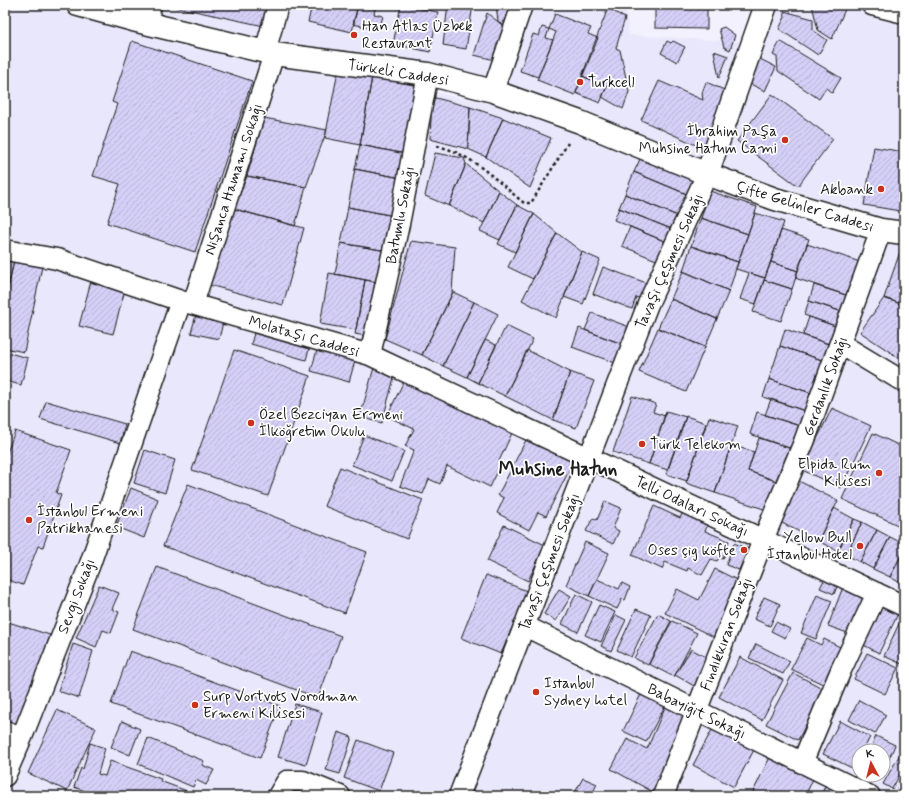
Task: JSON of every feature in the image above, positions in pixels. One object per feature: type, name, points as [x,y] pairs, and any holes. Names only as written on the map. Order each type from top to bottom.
[{"type":"main road","name":"Türkeli Caddesi","points":[[78,5],[149,14],[269,53],[428,74],[493,91],[580,122],[707,174]]},
{"type":"main road","points":[[707,174],[766,5]]},
{"type":"main road","name":"Çifte Gelinler Caddesi","points":[[707,174],[774,199],[881,230],[904,233]]},
{"type":"street","name":"Nişanca Hamamı Sokağı","points":[[187,302],[269,53],[278,5]]},
{"type":"street","points":[[493,91],[522,5]]},
{"type":"street","points":[[872,5],[904,13]]},
{"type":"street","name":"Batumlu Sokağı","points":[[370,355],[400,224],[428,74]]},
{"type":"street","name":"Tavaşi Çeşmesi Sokağı","points":[[461,795],[648,304],[707,174]]},
{"type":"street","name":"Gerdanlık Sokağı","points":[[763,540],[804,442],[841,344],[881,230]]},
{"type":"street","name":"Molataşı Caddesi","points":[[5,250],[57,259],[187,302],[370,355],[590,458]]},
{"type":"street","name":"Sevgi Sokağı","points":[[5,776],[14,734],[90,564],[187,302]]},
{"type":"street","points":[[841,344],[904,382]]},
{"type":"street","name":"Telli Odaları Sokağı","points":[[590,458],[904,606]]},
{"type":"street","name":"Fındıkkıran Sokağı","points":[[663,796],[763,540]]},
{"type":"street","points":[[802,763],[841,670],[877,593]]},
{"type":"street","name":"Babayiğit Sokağı","points":[[525,626],[870,796]]},
{"type":"street","points":[[278,796],[287,781],[303,781],[340,796]]},
{"type":"path","points":[[415,141],[444,147],[468,158],[524,203],[531,203],[580,122]]},
{"type":"shaded area","points":[[5,5],[37,5],[177,41],[358,79],[493,104],[862,237],[904,244],[904,796],[5,796]]},
{"type":"shaded area","points":[[131,5],[625,5],[629,35],[740,42],[705,161],[468,72],[276,43]]},
{"type":"shaded area","points":[[775,5],[904,5],[904,221],[879,218],[720,167]]},
{"type":"building","points":[[176,5],[269,5],[264,26],[176,7]]},
{"type":"building","points":[[312,5],[358,5],[352,32],[308,22]]},
{"type":"building","points":[[358,5],[376,5],[374,14],[383,16],[379,30],[353,24]]},
{"type":"building","points":[[401,5],[438,12],[430,52],[393,44]]},
{"type":"building","points":[[448,5],[473,5],[466,49],[443,45]]},
{"type":"building","points":[[496,5],[511,6],[502,25],[498,21]]},
{"type":"building","points":[[655,5],[707,5],[707,29],[655,28]]},
{"type":"building","points":[[812,5],[841,5],[846,7],[832,39],[818,30]]},
{"type":"building","points":[[608,8],[625,18],[616,48],[620,50],[629,92],[623,109],[602,97],[607,86],[582,76]]},
{"type":"building","points":[[784,11],[813,19],[813,30],[827,40],[818,55],[779,29],[785,17]]},
{"type":"building","points":[[487,13],[506,28],[495,60],[474,55]]},
{"type":"building","points":[[555,14],[591,28],[588,34],[598,38],[575,95],[537,80],[556,32],[549,29]]},
{"type":"building","points":[[542,27],[549,29],[546,38],[553,40],[538,77],[520,71],[533,34],[539,36]]},
{"type":"building","points":[[724,27],[735,35],[730,50],[724,47],[719,29]]},
{"type":"building","points":[[132,41],[252,81],[195,252],[107,223],[120,184],[93,176],[117,104],[112,102]]},
{"type":"building","points":[[667,41],[671,43],[673,41],[685,47],[677,62],[661,53]]},
{"type":"building","points":[[780,41],[841,78],[832,93],[826,88],[819,99],[778,71],[777,57],[773,55]]},
{"type":"building","points":[[714,51],[728,56],[719,78]]},
{"type":"building","points":[[756,57],[776,67],[765,91],[744,81]]},
{"type":"building","points":[[338,71],[372,77],[360,145],[325,138]]},
{"type":"building","points":[[582,76],[607,86],[600,103],[576,93]]},
{"type":"building","points":[[372,77],[419,86],[406,154],[360,145]]},
{"type":"building","points":[[659,81],[703,100],[702,93],[706,82],[731,93],[707,150],[641,120]]},
{"type":"building","name":"İbrahim Paşa Muhsine Hatum Cami","points":[[772,94],[833,139],[798,186],[737,141]]},
{"type":"building","points":[[432,97],[470,107],[468,149],[430,139]]},
{"type":"building","points":[[470,107],[503,118],[486,157],[468,149]]},
{"type":"building","points":[[264,118],[327,130],[306,187],[247,176]]},
{"type":"building","points":[[503,118],[551,138],[530,188],[486,157]]},
{"type":"building","points":[[360,145],[406,154],[401,178],[355,169]]},
{"type":"building","points":[[874,147],[904,152],[904,186],[900,211],[864,205]]},
{"type":"building","points":[[435,153],[464,158],[466,164],[449,206],[425,196]]},
{"type":"building","points":[[641,157],[695,180],[689,195],[634,172]]},
{"type":"building","points":[[466,164],[499,191],[484,223],[449,206]]},
{"type":"building","points":[[355,169],[401,178],[394,216],[348,207]]},
{"type":"building","points":[[634,172],[689,195],[680,217],[625,194]]},
{"type":"building","points":[[247,176],[306,187],[295,226],[234,209]]},
{"type":"building","points":[[904,186],[904,212],[900,211]]},
{"type":"building","points":[[499,191],[517,205],[500,240],[480,231]]},
{"type":"building","points":[[710,191],[757,207],[748,234],[701,218]]},
{"type":"building","points":[[625,194],[680,217],[674,230],[619,208]]},
{"type":"building","points":[[517,205],[534,214],[515,252],[498,244]]},
{"type":"building","points":[[348,207],[394,216],[387,251],[341,243]]},
{"type":"building","points":[[231,208],[304,228],[283,305],[209,285]]},
{"type":"building","points":[[619,208],[674,230],[669,243],[614,220]]},
{"type":"building","points":[[755,213],[784,222],[765,278],[736,269]]},
{"type":"building","points":[[534,214],[557,233],[533,279],[508,267]]},
{"type":"building","points":[[701,218],[748,234],[738,262],[691,246]]},
{"type":"building","points":[[630,227],[669,243],[661,262],[622,246]]},
{"type":"building","points":[[781,230],[809,239],[798,271],[771,262]]},
{"type":"building","points":[[557,233],[582,252],[556,318],[522,300]]},
{"type":"building","points":[[411,241],[455,247],[453,292],[422,355],[385,339]]},
{"type":"building","points":[[341,243],[387,251],[382,283],[335,274]]},
{"type":"building","points":[[807,244],[863,263],[852,297],[795,278]]},
{"type":"building","points":[[691,246],[738,262],[729,291],[683,271]]},
{"type":"building","points":[[902,246],[904,247],[904,305],[884,298]]},
{"type":"building","points":[[582,252],[600,260],[583,304],[564,297]]},
{"type":"building","points":[[5,254],[15,256],[5,302]]},
{"type":"building","points":[[15,256],[43,262],[24,352],[5,348],[5,302]]},
{"type":"building","points":[[771,262],[798,271],[792,289],[764,280]]},
{"type":"building","points":[[603,267],[652,285],[646,301],[636,297],[632,309],[593,294]]},
{"type":"building","points":[[683,271],[729,291],[717,319],[671,299]]},
{"type":"building","points":[[329,273],[365,280],[356,330],[320,324]]},
{"type":"building","points":[[749,273],[765,278],[756,304],[740,299]]},
{"type":"building","points":[[92,277],[126,286],[113,334],[79,326]]},
{"type":"building","points":[[365,280],[382,283],[371,337],[355,334]]},
{"type":"building","points":[[764,280],[792,289],[781,321],[753,312]]},
{"type":"building","points":[[814,285],[852,297],[846,313],[809,301]]},
{"type":"building","points":[[453,292],[474,302],[443,366],[422,355]]},
{"type":"building","points":[[884,298],[904,305],[904,354],[902,360],[860,332]]},
{"type":"building","points":[[671,299],[717,319],[705,347],[658,328]]},
{"type":"building","points":[[809,301],[846,313],[841,328],[804,315]]},
{"type":"building","points":[[474,302],[498,314],[467,377],[443,366]]},
{"type":"building","points":[[197,311],[224,318],[219,339],[191,333]]},
{"type":"building","points":[[592,313],[632,328],[625,345],[585,330]]},
{"type":"building","points":[[809,317],[841,328],[835,346],[803,335]]},
{"type":"building","points":[[256,326],[311,342],[306,360],[251,344]]},
{"type":"building","points":[[506,326],[533,339],[505,396],[478,383]]},
{"type":"building","points":[[579,328],[625,345],[618,364],[572,347]]},
{"type":"building","points":[[658,328],[705,347],[686,392],[639,372]]},
{"type":"building","points":[[785,329],[831,345],[825,361],[780,346]]},
{"type":"building","points":[[485,340],[496,345],[478,383],[467,377]]},
{"type":"building","points":[[319,343],[357,354],[349,382],[311,371]]},
{"type":"building","points":[[780,346],[825,361],[814,394],[769,379]]},
{"type":"building","name":"Özel Bezciyan Ermeni İlköğretim Okulu","points":[[234,350],[310,376],[268,496],[192,470]]},
{"type":"building","points":[[527,350],[570,372],[553,420],[505,396]]},
{"type":"building","points":[[9,353],[28,358],[21,385],[5,381],[5,371]]},
{"type":"building","points":[[375,364],[396,370],[382,423],[360,417]]},
{"type":"building","points":[[570,372],[594,381],[576,428],[553,420]]},
{"type":"building","points":[[769,379],[814,394],[808,412],[763,397]]},
{"type":"building","points":[[404,381],[513,431],[499,461],[502,463],[490,487],[447,466],[440,484],[429,479],[423,494],[400,486],[414,450],[405,446],[414,429],[387,416]]},
{"type":"building","points":[[632,396],[656,404],[653,412],[665,416],[649,464],[613,452]]},
{"type":"building","points":[[771,399],[808,412],[803,427],[765,415]]},
{"type":"building","points":[[46,401],[125,424],[120,443],[40,419]]},
{"type":"building","points":[[832,408],[871,426],[841,488],[802,470]]},
{"type":"building","points":[[666,411],[686,417],[668,470],[649,464]]},
{"type":"building","points":[[757,412],[803,427],[795,450],[750,434]]},
{"type":"building","points":[[686,416],[706,423],[687,481],[666,474]]},
{"type":"building","points":[[709,417],[738,426],[715,493],[686,483]]},
{"type":"building","name":"İstanbul Ermeni Patrikhanesi","points":[[15,431],[71,450],[56,493],[61,495],[43,547],[38,546],[23,585],[5,579],[5,458]]},
{"type":"building","name":"Elpida Rum Kilisesi","points":[[873,433],[904,448],[904,528],[842,499]]},
{"type":"building","points":[[364,435],[404,451],[392,481],[352,465]]},
{"type":"building","points":[[527,438],[574,461],[546,516],[538,512],[529,530],[497,513],[504,498],[498,495]]},
{"type":"building","points":[[759,438],[792,449],[787,463],[783,462],[776,481],[748,471]]},
{"type":"building","points":[[731,445],[754,452],[748,471],[776,481],[767,510],[715,493]]},
{"type":"building","points":[[145,450],[175,460],[165,493],[134,483]]},
{"type":"building","points":[[340,467],[423,500],[407,539],[324,506]]},
{"type":"building","points":[[795,479],[838,501],[818,541],[774,519]]},
{"type":"building","points":[[188,484],[367,552],[345,613],[163,546]]},
{"type":"building","points":[[131,488],[158,499],[144,538],[116,527]]},
{"type":"building","points":[[605,501],[621,508],[613,528],[619,531],[613,544],[586,531],[593,518],[597,520]]},
{"type":"building","points":[[654,506],[680,518],[685,508],[710,520],[705,531],[729,541],[723,559],[719,558],[717,561],[711,559],[702,575],[688,568],[687,571],[665,562],[662,569],[632,555]]},
{"type":"building","points":[[834,508],[854,519],[838,551],[818,541]]},
{"type":"building","points":[[854,519],[862,522],[846,555],[838,551]]},
{"type":"building","points":[[862,522],[877,530],[860,562],[846,555]]},
{"type":"building","points":[[504,525],[545,545],[528,581],[487,561]]},
{"type":"building","points":[[877,530],[890,537],[873,569],[860,562]]},
{"type":"building","points":[[890,537],[904,544],[904,550],[890,577],[873,569]]},
{"type":"building","points":[[585,542],[609,553],[589,596],[566,585]]},
{"type":"building","points":[[734,543],[748,549],[739,570],[726,565]]},
{"type":"building","points":[[904,550],[904,580],[902,584],[890,577]]},
{"type":"building","points":[[157,567],[341,636],[318,698],[133,629]]},
{"type":"building","points":[[715,569],[743,583],[716,638],[665,613],[677,589],[699,600]]},
{"type":"building","points":[[486,575],[527,591],[501,654],[461,638]]},
{"type":"building","points":[[825,578],[838,584],[834,594],[820,588]]},
{"type":"building","points":[[597,579],[619,589],[622,583],[630,587],[625,600],[622,599],[617,609],[589,596]]},
{"type":"building","points":[[99,585],[119,593],[112,609],[119,612],[111,633],[103,630],[96,647],[76,638]]},
{"type":"building","points":[[843,587],[868,597],[853,635],[828,626]]},
{"type":"building","points":[[559,589],[571,596],[556,621],[544,614]]},
{"type":"building","points":[[576,594],[592,602],[578,632],[562,624]]},
{"type":"building","points":[[817,595],[832,601],[816,639],[801,633]]},
{"type":"building","points":[[764,597],[780,604],[770,626],[754,619]]},
{"type":"building","points":[[877,600],[899,612],[879,653],[856,641]]},
{"type":"building","points":[[599,605],[615,612],[601,642],[585,635]]},
{"type":"building","points":[[636,609],[651,615],[631,657],[617,650]]},
{"type":"building","points":[[658,614],[671,621],[648,665],[634,658]]},
{"type":"building","points":[[616,615],[626,620],[611,651],[601,646]]},
{"type":"building","points":[[904,615],[904,665],[884,656]]},
{"type":"building","points":[[5,621],[50,635],[20,730],[5,725]]},
{"type":"building","points":[[672,621],[697,633],[674,677],[649,664]]},
{"type":"building","points":[[776,622],[790,629],[785,638],[771,631]]},
{"type":"building","points":[[807,638],[821,645],[824,639],[846,650],[827,686],[791,669]]},
{"type":"building","points":[[73,644],[93,651],[79,698],[58,691]]},
{"type":"building","points":[[756,644],[790,661],[783,674],[749,658]]},
{"type":"building","points":[[691,649],[710,659],[694,686],[675,675]]},
{"type":"building","name":"Surp Vortvots Vorodman Ermeni Kilisesi","points":[[130,651],[280,706],[260,758],[111,704]]},
{"type":"building","points":[[867,653],[898,668],[885,694],[854,679]]},
{"type":"building","points":[[740,657],[783,680],[762,720],[719,697]]},
{"type":"building","points":[[793,673],[824,689],[798,740],[766,724]]},
{"type":"building","points":[[643,690],[667,702],[646,742],[623,731]]},
{"type":"building","points":[[859,700],[886,715],[875,734],[849,720]]},
{"type":"building","points":[[295,704],[322,712],[306,765],[278,757]]},
{"type":"building","points":[[666,705],[688,715],[670,762],[653,792],[611,769],[627,739],[647,749]]},
{"type":"building","points":[[57,710],[96,728],[67,791],[28,773]]},
{"type":"building","points":[[904,711],[904,725],[899,722]]},
{"type":"building","points":[[122,721],[140,729],[130,755],[111,747]]},
{"type":"building","points":[[840,721],[870,737],[867,743],[851,743],[851,768],[823,754]]},
{"type":"building","points":[[713,728],[754,750],[734,787],[693,765]]},
{"type":"building","points":[[338,732],[352,737],[340,774],[326,770]]},
{"type":"building","points":[[876,736],[891,743],[873,743]]},
{"type":"building","points":[[148,738],[204,761],[202,765],[214,770],[206,785],[196,780],[193,787],[138,764]]},
{"type":"building","points":[[358,740],[393,753],[379,791],[344,778]]},
{"type":"building","points":[[90,743],[105,748],[98,774],[105,776],[110,761],[161,779],[160,781],[195,794],[194,796],[99,796],[74,787],[81,768],[83,769]]},
{"type":"building","points":[[891,743],[895,745],[891,754]]},
{"type":"building","points":[[903,749],[904,767],[892,789],[883,784],[891,783],[891,770]]},
{"type":"building","points":[[771,755],[815,775],[805,796],[751,796]]},
{"type":"building","points":[[904,777],[904,793],[897,789]]},
{"type":"building","points":[[583,778],[597,784],[591,796],[573,796]]},
{"type":"building","points":[[827,783],[848,796],[820,796]]},
{"type":"place","name":"Han Atlas Üzbek Restaurant","points":[[354,35]]},
{"type":"place","name":"Turkcell","points":[[580,82]]},
{"type":"place","name":"İbrahim Paşa Muhsine Hatum Cami","points":[[785,140]]},
{"type":"place","name":"Akbank","points":[[881,189]]},
{"type":"place","name":"Özel Bezciyan Ermeni İlköğretim Okulu","points":[[251,423]]},
{"type":"place","name":"Türk Telekom","points":[[642,444]]},
{"type":"place","name":"Elpida Rum Kilisesi","points":[[879,473]]},
{"type":"place","name":"İstanbul Ermeni Patrikhanesi","points":[[29,520]]},
{"type":"place","name":"Yellow Bull İstanbul Hotel","points":[[860,546]]},
{"type":"place","name":"Oses çig köfte","points":[[744,550]]},
{"type":"place","name":"Istanbul Sydney hotel","points":[[536,692]]},
{"type":"place","name":"Surp Vortvots Vorodman Ermeni Kilisesi","points":[[195,705]]},
{"type":"district","name":"Muhsine Hatun","points":[[558,468]]}]
